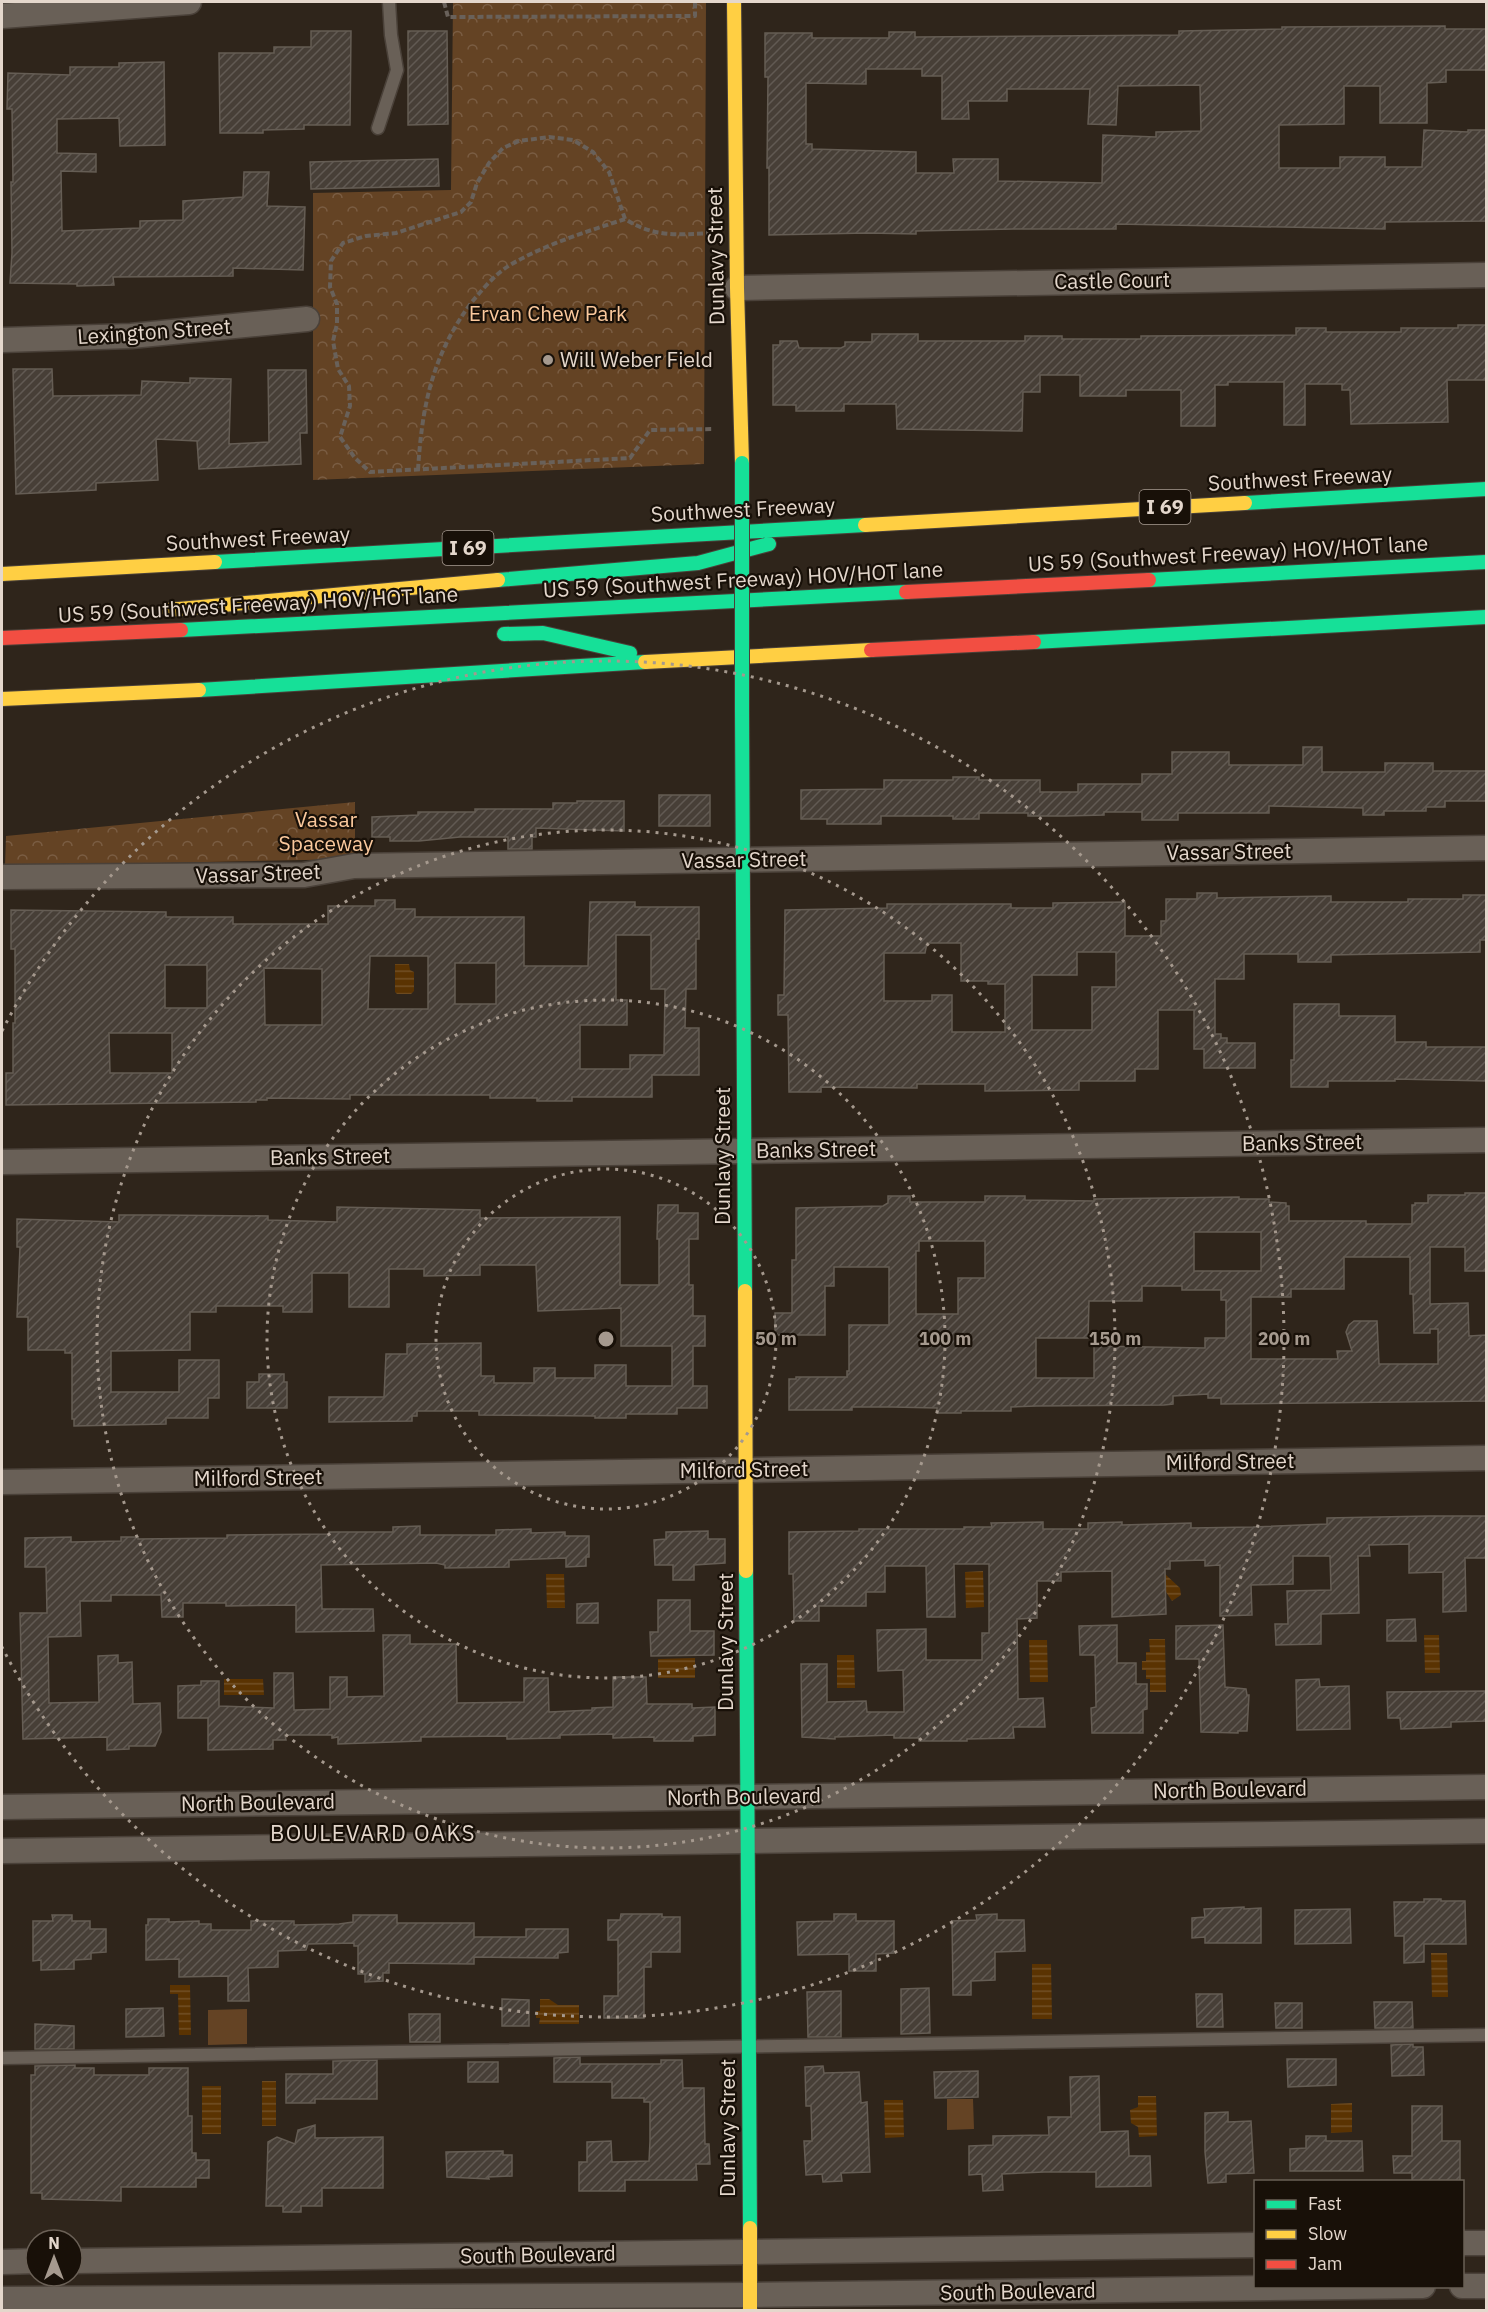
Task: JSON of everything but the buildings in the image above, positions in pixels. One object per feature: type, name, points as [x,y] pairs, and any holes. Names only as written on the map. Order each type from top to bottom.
[{"type":"main road","name":"Dunlavy Street","points":[[734,2],[737,288],[742,463],[750,2303]]},
{"type":"main road","name":"Southwest Freeway","points":[[2,574],[1486,489]]},
{"type":"main road","points":[[153,612],[339,593],[698,563],[843,525]]},
{"type":"main road","name":"US 59 (Southwest Freeway) HOV/HOT lane","points":[[2,638],[1486,562]]},
{"type":"main road","points":[[2,699],[1486,617]]},
{"type":"main road","points":[[2,627],[60,621]]},
{"type":"main road","points":[[495,634],[543,633],[663,661]]},
{"type":"main road","points":[[2,644],[255,640]]},
{"type":"street","points":[[2,16],[189,2]]},
{"type":"street","name":"Castle Court","points":[[737,288],[1486,275]]},
{"type":"street","name":"Lexington Street","points":[[2,340],[131,336],[307,319]]},
{"type":"street","name":"Vassar Street","points":[[2,877],[304,875],[354,866],[1486,848]]},
{"type":"street","name":"Banks Street","points":[[2,1162],[1486,1140]]},
{"type":"street","name":"Milford Street","points":[[2,1482],[1486,1458]]},
{"type":"street","name":"North Boulevard","points":[[2,1807],[1486,1787]]},
{"type":"street","name":"North Boulevard","points":[[2,1851],[1486,1831]]},
{"type":"street","points":[[1464,2243],[1486,2242]]},
{"type":"street","name":"South Boulevard","points":[[84,2261],[1254,2246]]},
{"type":"street","points":[[2,2262],[24,2261]]},
{"type":"street","points":[[1464,2286],[1486,2286]]},
{"type":"street","name":"South Boulevard","points":[[2,2299],[750,2303],[1345,2288]]},
{"type":"lane","points":[[378,128],[398,70],[391,35],[389,2]]},
{"type":"lane","points":[[2,2058],[1486,2034]]},
{"type":"path","points":[[444,2],[448,17],[695,16],[695,2]]},
{"type":"path","points":[[737,232],[668,235],[640,229],[625,219],[609,172],[593,152],[573,140],[549,137],[519,141],[503,148],[489,162],[477,183],[471,202],[461,212],[396,233],[366,236],[343,243],[331,261],[330,287],[337,304],[337,324],[333,342],[338,369],[349,386],[350,406],[340,437],[355,458],[370,472],[630,458],[650,430],[741,429]]},
{"type":"path","points":[[417,470],[425,399],[439,356],[458,322],[482,290],[508,266],[533,254],[625,219]]},
{"type":"green space","name":"Ervan Chew Park","points":[[453,2],[706,2],[704,464],[313,480],[313,193],[451,190]]},
{"type":"green space","name":"Vassar Spaceway","points":[[355,802],[355,859],[5,866],[6,836]]},
{"type":"green space","points":[[247,2009],[247,2044],[208,2045],[208,2010]]},
{"type":"green space","points":[[947,2099],[973,2099],[974,2129],[947,2130]]},
{"type":"shaded area","points":[[395,964],[409,964],[410,970],[414,972],[414,991],[411,994],[395,992]]},
{"type":"shaded area","points":[[983,1571],[984,1607],[966,1608],[965,1572]]},
{"type":"shaded area","points":[[546,1574],[564,1574],[565,1608],[547,1608]]},
{"type":"shaded area","points":[[1165,1574],[1180,1588],[1181,1595],[1172,1601],[1166,1592],[1159,1590]]},
{"type":"shaded area","points":[[1424,1635],[1439,1635],[1440,1673],[1425,1673]]},
{"type":"shaded area","points":[[1149,1639],[1165,1639],[1166,1692],[1150,1692],[1150,1679],[1146,1679],[1146,1670],[1142,1670],[1142,1661],[1146,1661],[1146,1652],[1150,1652]]},
{"type":"shaded area","points":[[1029,1640],[1047,1640],[1048,1682],[1030,1682]]},
{"type":"shaded area","points":[[837,1655],[854,1655],[855,1688],[837,1688]]},
{"type":"shaded area","points":[[695,1658],[695,1678],[658,1678],[658,1659]]},
{"type":"shaded area","points":[[224,1679],[263,1679],[264,1695],[224,1695]]},
{"type":"shaded area","points":[[1431,1953],[1447,1953],[1448,1997],[1432,1997]]},
{"type":"shaded area","points":[[1032,1964],[1051,1964],[1052,2019],[1032,2019]]},
{"type":"shaded area","points":[[170,1985],[190,1985],[191,2035],[179,2035],[178,1994],[170,1994]]},
{"type":"shaded area","points":[[540,1999],[549,1999],[558,2005],[579,2005],[579,2024],[539,2024],[540,2018],[536,2018],[536,2011],[540,2011]]},
{"type":"shaded area","points":[[262,2081],[276,2081],[276,2126],[262,2126]]},
{"type":"shaded area","points":[[202,2086],[221,2086],[221,2134],[202,2134]]},
{"type":"shaded area","points":[[1138,2096],[1156,2096],[1157,2136],[1139,2137],[1138,2127],[1131,2123],[1130,2110],[1138,2107]]},
{"type":"shaded area","points":[[884,2100],[903,2100],[904,2137],[885,2138]]},
{"type":"shaded area","points":[[1352,2103],[1352,2132],[1331,2133],[1331,2104]]},
{"type":"traffic: fast","points":[[742,463],[742,709]]},
{"type":"traffic: fast","points":[[1245,503],[1486,489]]},
{"type":"traffic: fast","points":[[215,562],[865,525]]},
{"type":"traffic: fast","points":[[498,580],[698,563],[769,544]]},
{"type":"traffic: fast","points":[[1149,580],[1486,562]]},
{"type":"traffic: fast","points":[[181,630],[906,592]]},
{"type":"traffic: fast","points":[[1034,642],[1486,617]]},
{"type":"traffic: fast","points":[[504,634],[543,633],[630,653]]},
{"type":"traffic: fast","points":[[199,690],[645,662]]},
{"type":"traffic: fast","points":[[742,709],[745,1291]]},
{"type":"traffic: fast","points":[[746,1571],[750,2228]]},
{"type":"traffic: slow","points":[[734,2],[737,288],[742,463]]},
{"type":"traffic: slow","points":[[865,525],[1245,503]]},
{"type":"traffic: slow","points":[[2,574],[215,562]]},
{"type":"traffic: slow","points":[[168,610],[498,580]]},
{"type":"traffic: slow","points":[[645,662],[871,650]]},
{"type":"traffic: slow","points":[[2,699],[199,690]]},
{"type":"traffic: slow","points":[[745,1291],[746,1571]]},
{"type":"traffic: slow","points":[[750,2228],[750,2310]]},
{"type":"traffic: jam","points":[[906,592],[1149,580]]},
{"type":"traffic: jam","points":[[2,638],[181,630]]},
{"type":"traffic: jam","points":[[871,650],[1034,642]]},
{"type":"place","name":"Will Weber Field","points":[[548,360]]},
{"type":"district","name":"BOULEVARD OAKS","points":[[373,1833]]}]
